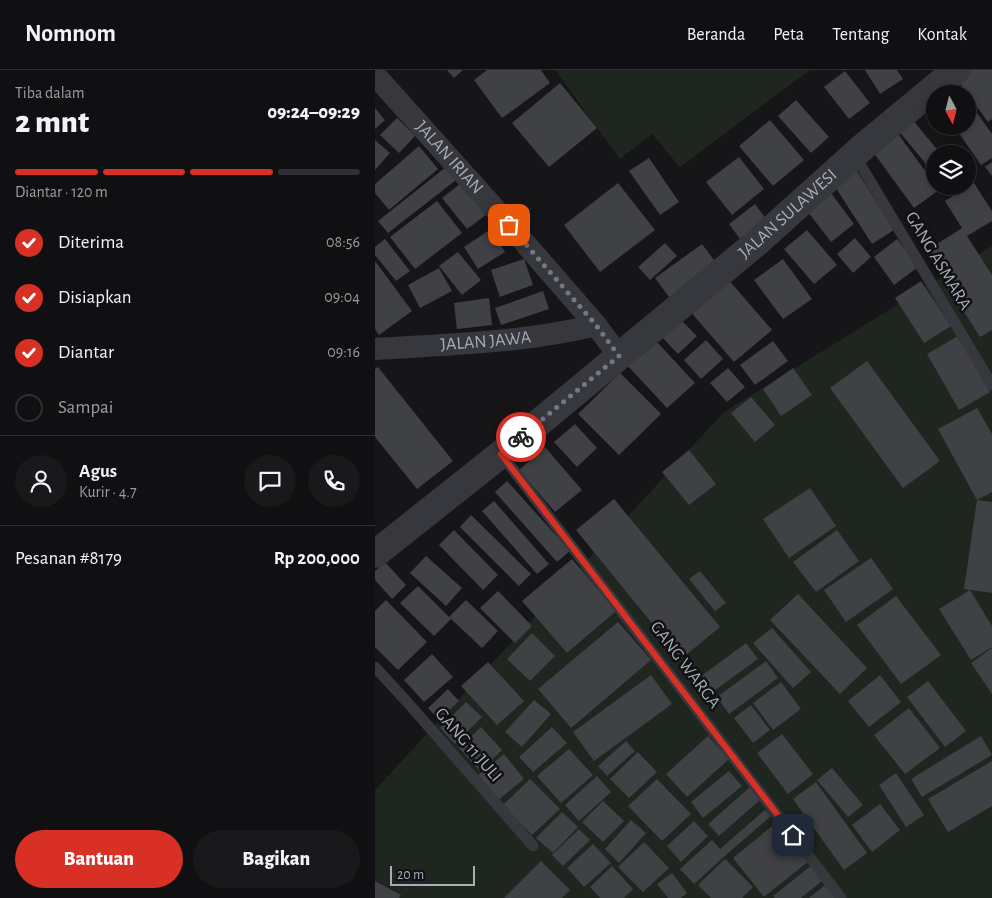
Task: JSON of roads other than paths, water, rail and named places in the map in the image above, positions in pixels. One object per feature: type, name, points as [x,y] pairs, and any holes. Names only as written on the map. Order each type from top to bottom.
[{"type":"street","name":"JALAN SULAWESI","points":[[375,554],[501,454],[755,244],[854,154],[956,70]]},
{"type":"street","name":"JALAN IRIAN","points":[[375,75],[596,325],[619,356]]},
{"type":"street","name":"JALAN JAWA","points":[[375,349],[497,341],[542,336],[596,325]]},
{"type":"lane","name":"GANG ASMARA","points":[[854,154],[992,386]]},
{"type":"lane","name":"GANG WARGA","points":[[501,454],[841,898]]},
{"type":"lane","name":"GANG 11 JULI","points":[[375,667],[408,702],[533,846]]}]
